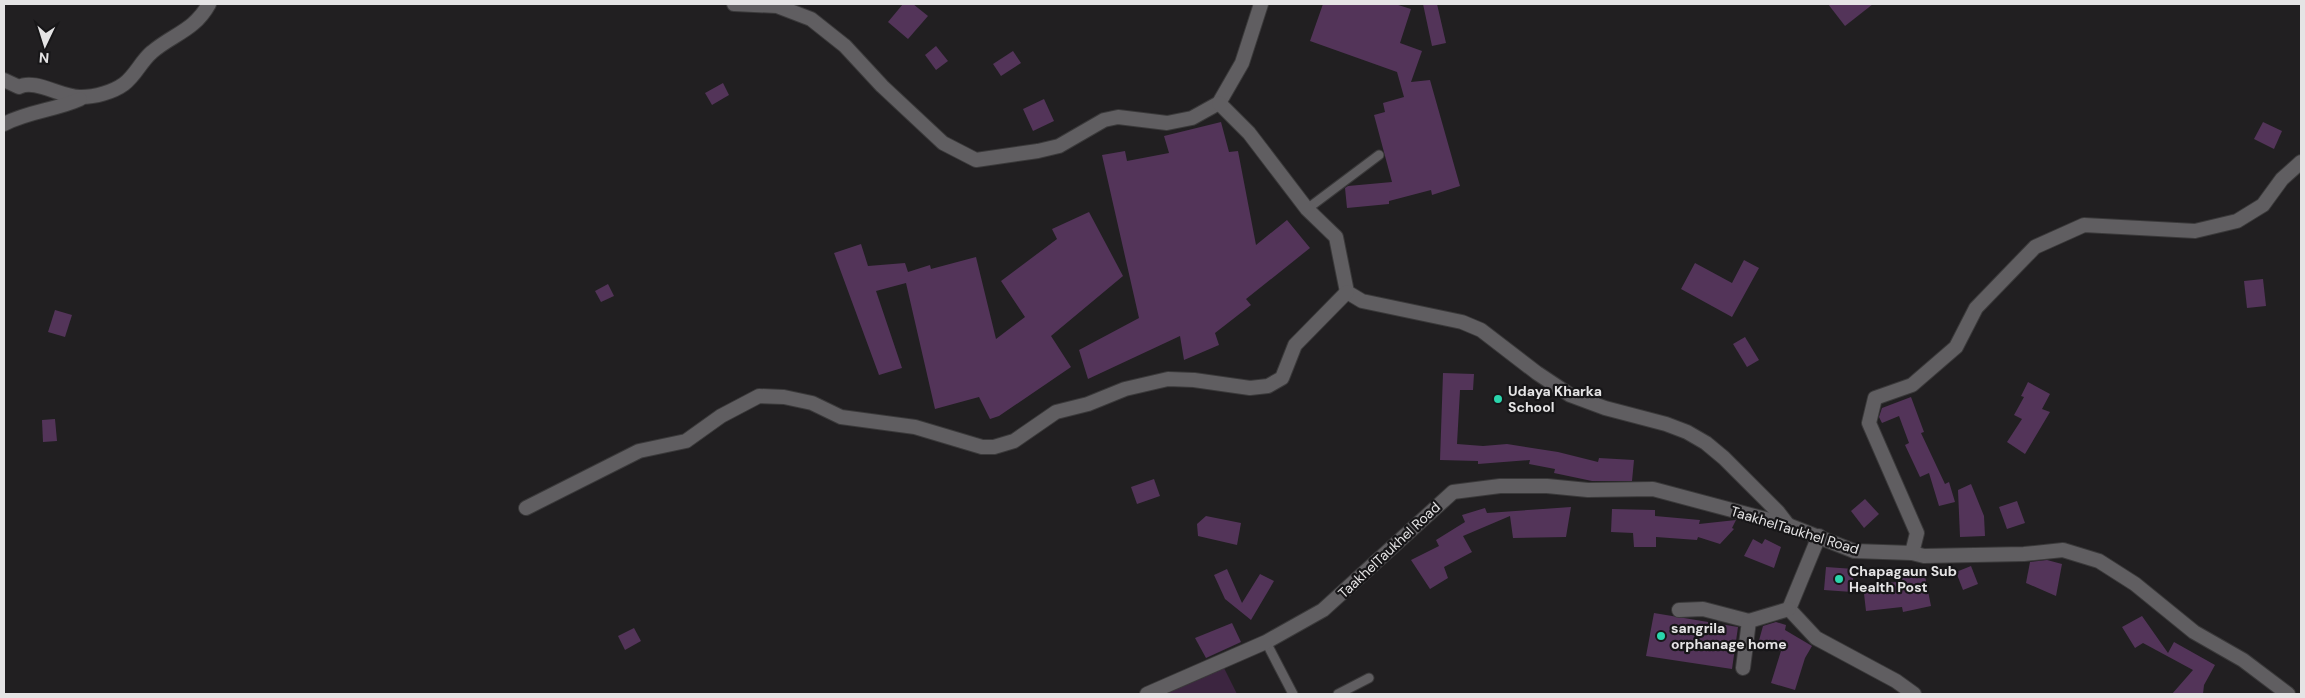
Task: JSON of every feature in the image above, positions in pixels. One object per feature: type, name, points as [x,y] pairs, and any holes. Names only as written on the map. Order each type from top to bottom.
[{"type":"street","points":[[4,124],[18,117],[70,104],[88,96],[110,91],[124,84],[137,71],[151,52],[186,31],[209,4]]},
{"type":"street","points":[[734,4],[777,6],[811,19],[846,46],[882,86],[943,143],[976,160],[1059,146],[1104,120],[1118,117],[1132,117],[1167,123],[1192,118],[1219,103],[1242,63],[1261,4]]},
{"type":"street","points":[[4,80],[19,87],[23,84],[48,87],[61,95],[88,96]]},
{"type":"street","points":[[1219,103],[1249,134],[1307,209],[1336,237],[1347,292],[1362,301],[1462,322],[1481,330],[1570,396],[1687,432],[1706,443],[1731,464],[1778,512],[1788,525]]},
{"type":"street","points":[[1912,553],[1917,532],[1869,424],[1874,398],[1912,385],[1956,347],[1976,308],[2035,247],[2084,225],[2195,231],[2237,221],[2263,205],[2282,179],[2301,162]]},
{"type":"street","points":[[526,508],[638,451],[686,441],[721,416],[759,396],[784,397],[812,403],[841,417],[915,427],[982,447],[994,447],[1014,441],[1056,412],[1088,404],[1124,389],[1168,379],[1203,381],[1250,388],[1268,386],[1282,378],[1295,346],[1347,292]]},
{"type":"street","name":"TaakhelTaukhel Road","points":[[1147,694],[1266,642],[1324,610],[1452,492],[1500,486],[1547,486],[1588,490],[1653,489],[1788,525],[1854,551],[1912,553],[1924,556],[2024,554],[2063,550],[2099,561],[2134,584],[2194,632],[2243,660],[2288,694]]},
{"type":"street","points":[[1789,609],[1819,536]]},
{"type":"street","points":[[1679,610],[1703,609],[1749,621],[1789,609]]},
{"type":"street","points":[[1789,609],[1816,638],[1896,680],[1914,694]]},
{"type":"street","points":[[1743,668],[1749,621]]},
{"type":"lane","points":[[1307,209],[1379,155]]},
{"type":"lane","points":[[1266,642],[1293,694]]},
{"type":"lane","points":[[1338,694],[1369,678]]},
{"type":"shaded area","points":[[1223,666],[1237,694],[1159,694]]},
{"type":"building","points":[[903,4],[913,4],[928,16],[908,39],[888,22]]},
{"type":"building","points":[[1323,4],[1395,4],[1411,9],[1400,43],[1422,51],[1411,82],[1430,80],[1460,186],[1432,195],[1431,190],[1389,201],[1389,204],[1347,208],[1345,188],[1348,186],[1392,182],[1374,115],[1385,112],[1383,103],[1404,97],[1397,72],[1310,41]]},
{"type":"building","points":[[1423,4],[1437,4],[1446,43],[1432,46]]},
{"type":"building","points":[[1828,4],[1873,4],[1845,26]]},
{"type":"building","points":[[936,46],[948,61],[936,70],[925,55]]},
{"type":"building","points":[[1013,51],[1021,63],[1001,76],[993,64]]},
{"type":"building","points":[[723,83],[729,95],[712,105],[705,93]]},
{"type":"building","points":[[1044,99],[1054,121],[1033,131],[1023,109]]},
{"type":"building","points":[[1221,122],[1229,152],[1238,151],[1256,245],[1287,220],[1310,248],[1246,299],[1251,305],[1215,333],[1219,345],[1184,360],[1180,336],[1088,379],[1079,350],[1139,318],[1102,155],[1125,151],[1127,161],[1169,153],[1164,136]]},
{"type":"building","points":[[2263,122],[2282,131],[2274,149],[2254,139]]},
{"type":"building","points":[[1089,212],[1123,276],[1051,336],[1071,367],[999,416],[990,419],[979,397],[935,409],[906,283],[876,291],[902,368],[879,375],[834,253],[861,244],[868,266],[905,263],[908,272],[930,265],[931,269],[976,257],[996,339],[1025,317],[1001,281],[1057,239],[1052,229]]},
{"type":"building","points":[[1744,260],[1759,268],[1732,317],[1681,289],[1695,263],[1732,283]]},
{"type":"building","points":[[2263,279],[2266,306],[2247,308],[2244,281]]},
{"type":"building","points":[[608,284],[614,296],[601,302],[595,291]]},
{"type":"building","points":[[55,310],[72,315],[65,337],[48,332]]},
{"type":"building","points":[[1745,337],[1759,360],[1747,367],[1733,344]]},
{"type":"building","points":[[1443,373],[1474,374],[1473,390],[1460,390],[1457,444],[1483,446],[1507,444],[1558,452],[1598,462],[1599,458],[1634,460],[1632,481],[1592,481],[1554,473],[1555,469],[1529,464],[1530,460],[1478,464],[1478,461],[1440,460]]},
{"type":"building","points":[[2028,382],[2050,394],[2042,409],[2050,412],[2025,454],[2007,442],[2022,419],[2014,415],[2024,397],[2021,396]]},
{"type":"building","points":[[1911,397],[1924,432],[1921,433],[1945,484],[1949,482],[1955,502],[1939,506],[1929,473],[1920,477],[1905,445],[1909,443],[1899,416],[1882,423],[1879,417],[1882,408]]},
{"type":"building","points":[[55,419],[57,441],[43,442],[42,420]]},
{"type":"building","points":[[1154,479],[1160,496],[1137,504],[1131,487]]},
{"type":"building","points":[[1971,484],[1984,516],[1985,536],[1960,537],[1958,490]]},
{"type":"building","points":[[1865,499],[1879,514],[1864,528],[1851,511]]},
{"type":"building","points":[[2017,501],[2025,523],[2007,529],[1999,507]]},
{"type":"building","points":[[1571,507],[1566,537],[1513,538],[1510,516],[1463,536],[1472,552],[1444,567],[1448,578],[1430,589],[1411,560],[1439,546],[1436,540],[1465,522],[1462,515],[1485,508],[1487,513]]},
{"type":"building","points":[[1612,509],[1655,510],[1655,516],[1700,520],[1699,524],[1736,520],[1732,528],[1734,529],[1720,544],[1698,537],[1697,540],[1656,537],[1656,547],[1634,547],[1633,533],[1611,532]]},
{"type":"building","points":[[1206,516],[1241,523],[1237,545],[1198,536],[1197,524]]},
{"type":"building","points":[[1753,539],[1762,544],[1765,539],[1781,547],[1774,568],[1744,556]]},
{"type":"building","points":[[2047,560],[2062,564],[2056,596],[2026,583],[2030,562]]},
{"type":"building","points":[[1971,566],[1978,584],[1963,590],[1956,572]]},
{"type":"building","name":"Chapagaun Sub Health Post","points":[[1826,567],[1854,569],[1852,592],[1824,590]]},
{"type":"building","points":[[1227,569],[1242,603],[1260,574],[1274,581],[1251,620],[1225,599],[1214,575]]},
{"type":"building","points":[[1924,571],[1931,606],[1903,612],[1902,607],[1866,611],[1863,585],[1897,582],[1896,577]]},
{"type":"building","points":[[1654,613],[1738,627],[1732,669],[1646,656]]},
{"type":"building","points":[[2142,616],[2168,653],[2174,642],[2215,665],[2204,685],[2203,694],[2172,694],[2193,670],[2143,643],[2135,648],[2122,627]]},
{"type":"building","points":[[1776,622],[1786,625],[1785,630],[1812,646],[1805,658],[1795,690],[1771,683],[1781,651],[1758,644],[1763,626]]},
{"type":"building","points":[[1232,623],[1241,642],[1206,658],[1195,638]]},
{"type":"building","points":[[634,628],[641,641],[625,650],[618,636]]},
{"type":"place","name":"Udaya Kharka School","points":[[1498,399]]},
{"type":"place","name":"Chapagaun Sub Health Post","points":[[1839,579]]},
{"type":"place","name":"sangrila orphanage home","points":[[1661,636]]}]
